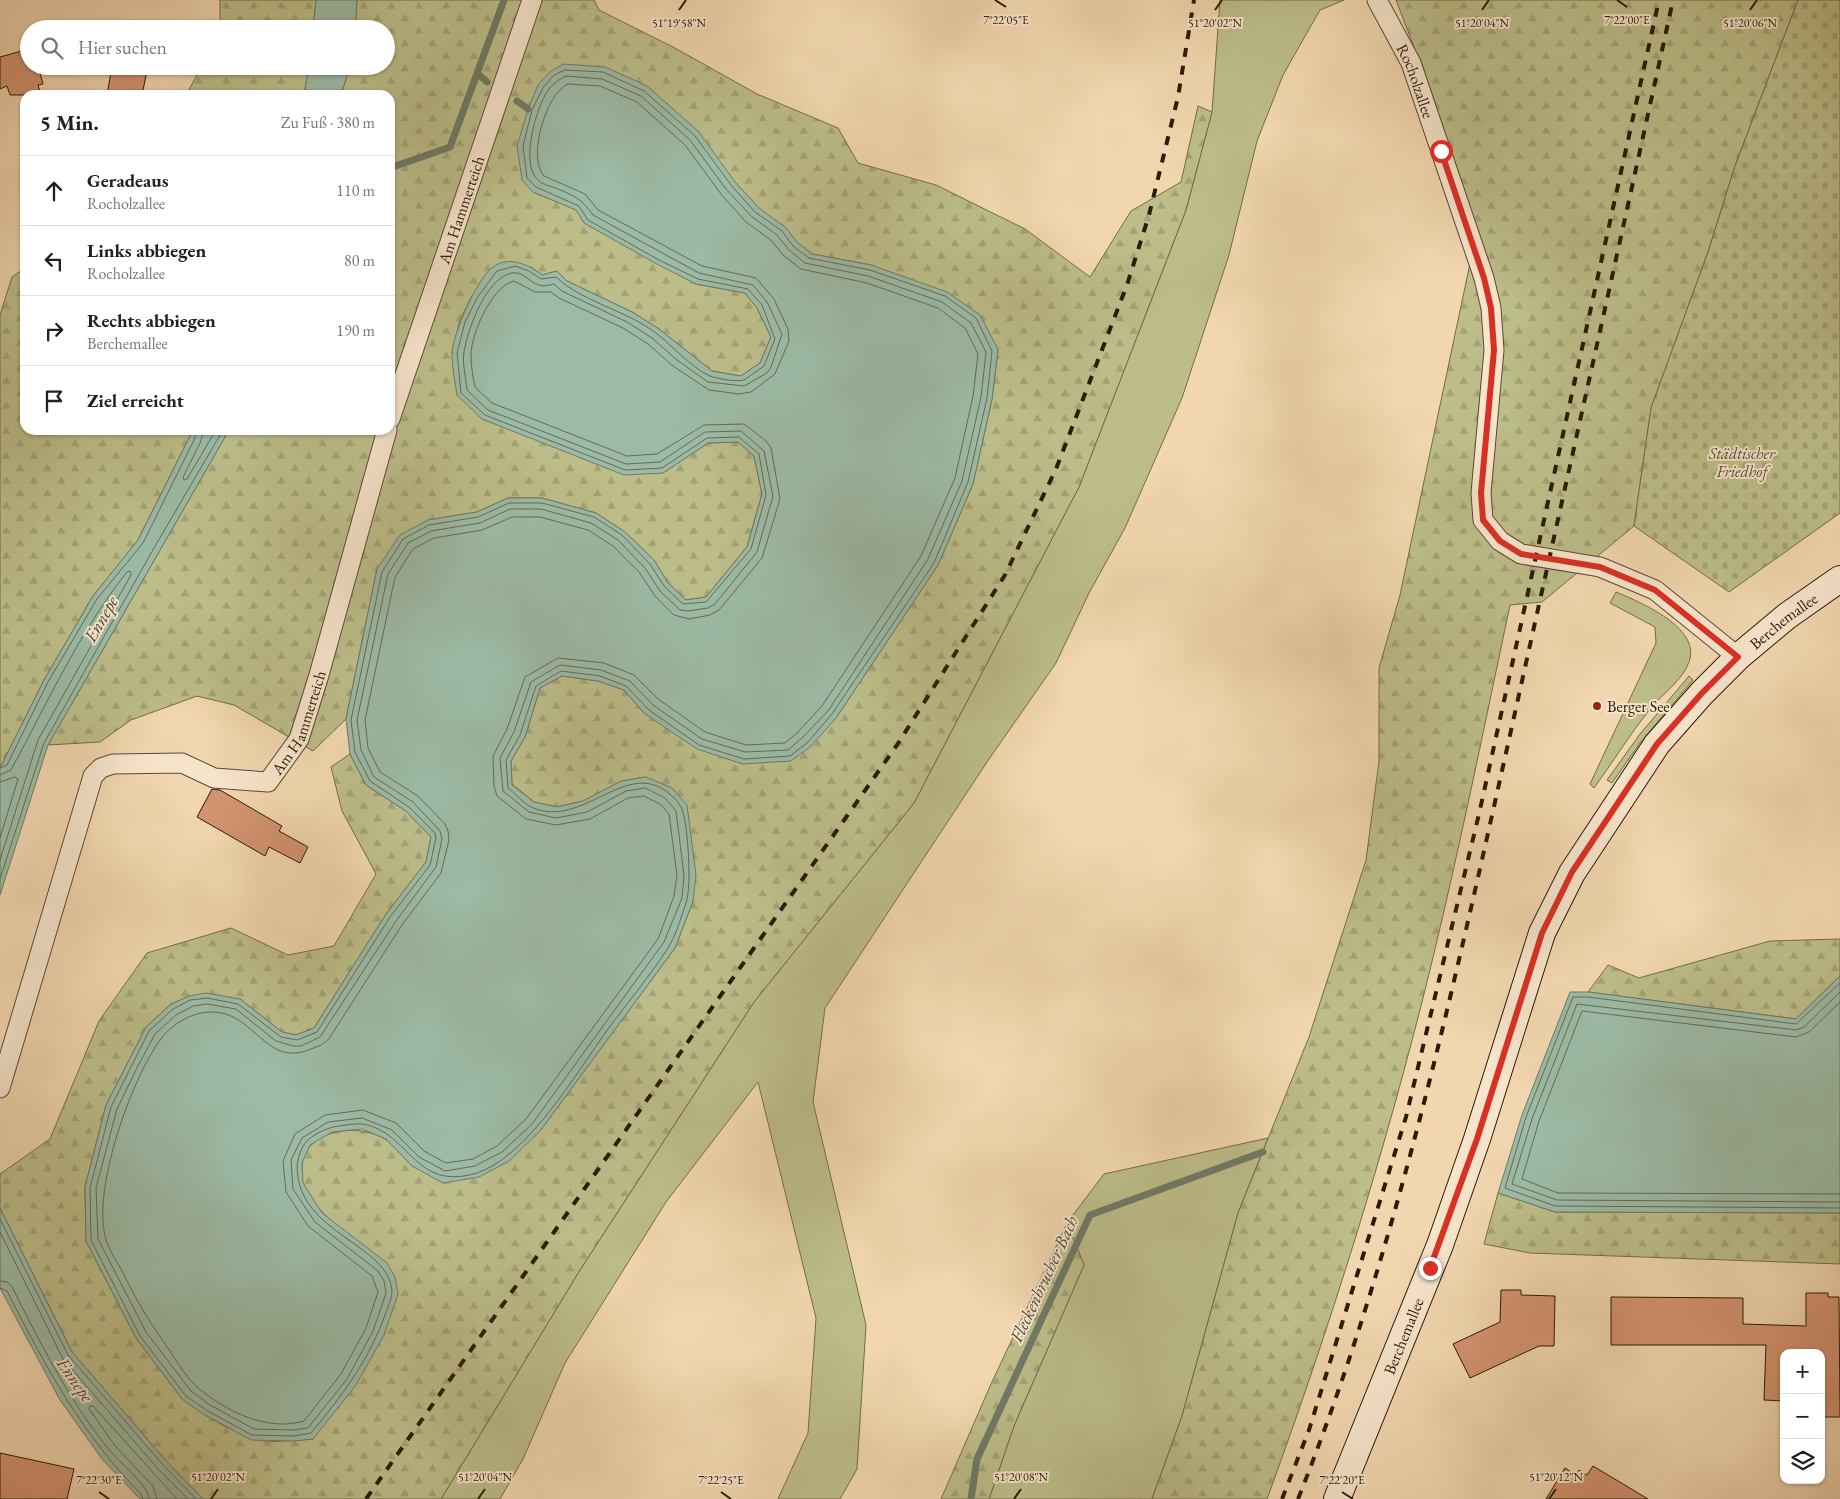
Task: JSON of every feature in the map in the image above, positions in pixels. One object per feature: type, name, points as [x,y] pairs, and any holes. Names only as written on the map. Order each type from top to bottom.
[{"type":"street","name":"Am Hammerteich","points":[[395,404],[532,0]]},
{"type":"street","name":"Rocholzallee","points":[[1377,0],[1411,63],[1484,278],[1491,308],[1494,350],[1481,493],[1483,520],[1500,541],[1521,554],[1600,567],[1655,590],[1738,657]]},
{"type":"street","name":"Am Hammerteich","points":[[0,1088],[92,776],[101,768],[113,764],[182,763],[214,778],[268,782],[299,740],[386,435]]},
{"type":"street","name":"Berchemallee","points":[[1337,1499],[1400,1347],[1461,1187],[1542,933],[1572,872],[1657,744],[1702,693],[1738,657],[1787,616],[1840,579]]},
{"type":"green space","points":[[220,0],[316,0],[314,20],[220,20]]},
{"type":"green space","points":[[357,0],[594,0],[599,10],[673,47],[757,94],[838,128],[858,163],[936,185],[1025,229],[1090,277],[1131,211],[1181,182],[1198,106],[1212,112],[1186,210],[1079,487],[914,803],[754,1002],[580,1270],[441,1499],[203,1499],[168,1463],[72,1352],[0,1208],[0,1174],[50,1139],[99,1021],[147,953],[231,928],[288,955],[334,946],[376,874],[342,811],[331,767],[350,754],[366,785],[406,811],[431,837],[426,862],[386,914],[314,1028],[296,1035],[282,1032],[240,999],[189,996],[170,1005],[146,1027],[106,1105],[85,1187],[86,1241],[136,1338],[183,1400],[224,1426],[267,1442],[313,1439],[340,1229],[324,1214],[302,1183],[304,1156],[311,1145],[333,1133],[360,1131],[385,1139],[412,1166],[540,1131],[675,948],[693,901],[646,777],[622,781],[583,801],[557,807],[534,802],[512,784],[511,761],[525,737],[540,688],[562,676],[598,681],[624,690],[645,714],[836,718],[938,565],[973,484],[992,399],[998,349],[871,265],[812,254],[797,242],[785,227],[759,209],[735,182],[533,192],[577,210],[584,223],[696,284],[745,293],[757,308],[771,337],[760,363],[741,376],[712,371],[659,329],[632,312],[567,281],[557,271],[542,275],[531,267],[472,296],[460,320],[452,353],[663,473],[708,443],[738,442],[754,456],[762,494],[747,547],[706,597],[686,600],[668,583],[654,560],[625,532],[596,513],[542,498],[508,498],[477,512],[428,520],[377,569],[346,719],[313,751],[234,705],[197,696],[131,720],[100,742],[48,745],[226,435],[395,435],[395,90],[343,90],[347,75],[395,75],[395,20],[356,20]]},
{"type":"green space","points":[[1220,0],[1344,0],[1320,10],[1283,75],[1257,141],[1229,255],[1182,398],[1125,528],[1089,593],[1056,663],[987,762],[825,1008],[813,1102],[866,1325],[857,1469],[840,1499],[778,1499],[808,1433],[816,1318],[758,1082],[666,1202],[565,1363],[523,1459],[500,1499],[441,1499],[580,1270],[754,1002],[914,803],[1079,487],[1186,210],[1212,112]]},
{"type":"green space","points":[[1396,0],[1798,0],[1735,166],[1708,252],[1651,408],[1634,526],[1542,602],[1510,605],[1440,928],[1412,1041],[1355,1239],[1313,1369],[1267,1499],[1152,1499],[1182,1416],[1238,1213],[1309,1037],[1366,860],[1379,761],[1379,668],[1400,595],[1476,235],[1432,94]]},
{"type":"green space","name":"Städtischer Friedhof","points":[[1798,0],[1840,0],[1840,513],[1729,592],[1634,526],[1651,408],[1708,252],[1735,166]]},
{"type":"green space","points":[[197,75],[307,75],[305,90],[189,90]]},
{"type":"green space","points":[[20,271],[20,435],[190,435],[138,540],[93,596],[44,680],[0,768],[0,315],[12,277]]},
{"type":"green space","points":[[1616,592],[1639,602],[1666,618],[1686,638],[1691,650],[1689,662],[1682,675],[1655,703],[1635,728],[1594,788],[1590,784],[1656,643],[1655,627],[1610,603]]},
{"type":"green space","points":[[1689,676],[1693,680],[1640,743],[1612,783],[1607,780],[1640,734]]},
{"type":"green space","points":[[1840,939],[1840,976],[1796,1019],[1588,992],[1608,965],[1639,978],[1770,941]]},
{"type":"green space","points":[[1268,1138],[1238,1213],[1182,1416],[1152,1499],[989,1499],[1014,1426],[1084,1265],[1067,1223],[1104,1174]]},
{"type":"green space","points":[[1498,1193],[1555,1212],[1840,1213],[1840,1264],[1530,1253],[1484,1244]]},
{"type":"green space","points":[[1067,1223],[1084,1265],[1014,1426],[989,1499],[941,1499],[991,1384]]},
{"type":"water","points":[[316,0],[357,0],[356,20],[314,20]]},
{"type":"water","points":[[563,64],[605,67],[647,86],[699,132],[735,182],[759,208],[785,227],[797,242],[812,254],[871,265],[947,292],[980,315],[998,349],[992,399],[973,484],[938,565],[836,718],[810,747],[791,761],[743,764],[697,749],[645,714],[624,690],[598,681],[562,676],[540,688],[525,737],[511,761],[512,785],[534,802],[557,807],[583,801],[621,781],[646,777],[672,788],[687,805],[696,875],[693,901],[675,948],[540,1131],[509,1161],[479,1177],[443,1183],[412,1166],[386,1139],[362,1129],[332,1132],[310,1145],[302,1163],[303,1183],[322,1213],[387,1263],[395,1277],[398,1294],[384,1335],[356,1385],[313,1439],[294,1441],[251,1440],[203,1414],[183,1400],[136,1338],[86,1241],[85,1187],[106,1105],[146,1027],[170,1005],[189,996],[206,993],[240,999],[282,1032],[296,1035],[314,1028],[386,914],[426,862],[431,837],[406,811],[366,785],[350,754],[346,719],[377,569],[400,535],[428,520],[477,512],[508,498],[542,498],[596,513],[625,532],[654,560],[668,583],[686,600],[706,597],[747,547],[762,494],[754,456],[738,442],[708,443],[663,473],[624,475],[482,419],[457,395],[453,369],[453,344],[473,294],[487,273],[499,263],[519,263],[542,275],[557,271],[567,281],[632,312],[659,329],[712,371],[741,376],[760,363],[771,337],[757,308],[745,293],[696,284],[584,223],[576,210],[533,192],[522,180],[517,146],[528,109],[538,85],[550,72]]},
{"type":"water","points":[[307,75],[347,75],[343,90],[305,90]]},
{"type":"water","name":"Ennepe","points":[[190,435],[226,435],[48,745],[0,895],[0,768],[44,680],[93,596],[138,540]]},
{"type":"water","points":[[1840,976],[1840,1213],[1555,1212],[1498,1193],[1522,1115],[1570,992],[1588,992],[1796,1019]]},
{"type":"water","name":"Ennepe","points":[[0,1208],[72,1352],[168,1463],[203,1499],[140,1499],[102,1459],[60,1400],[0,1288]]},
{"type":"building","points":[[20,51],[20,75],[40,75],[43,84],[38,85],[40,90],[20,90],[20,95],[10,95],[7,86],[0,89],[0,57]]},
{"type":"building","points":[[110,75],[146,75],[143,90],[108,90]]},
{"type":"building","points":[[212,789],[220,790],[282,826],[279,831],[308,847],[300,863],[269,847],[265,856],[197,817]]},
{"type":"building","points":[[1501,1290],[1521,1290],[1521,1295],[1555,1296],[1554,1346],[1539,1346],[1470,1378],[1453,1344],[1500,1322]]},
{"type":"building","points":[[1806,1293],[1828,1293],[1828,1297],[1839,1297],[1840,1417],[1825,1417],[1825,1349],[1780,1349],[1780,1401],[1764,1400],[1766,1345],[1611,1345],[1611,1297],[1743,1298],[1743,1324],[1806,1326]]},
{"type":"building","points":[[0,1453],[74,1469],[67,1499],[0,1499]]},
{"type":"building","points":[[1593,1466],[1648,1499],[1546,1499],[1565,1468],[1576,1475],[1579,1470],[1587,1475]]},
{"type":"waterway","points":[[395,166],[450,147],[504,0]]},
{"type":"waterway","points":[[478,74],[487,82]]},
{"type":"waterway","points":[[517,101],[528,109]]},
{"type":"waterway","name":"Fleckenbrucher Bach","points":[[971,1499],[977,1459],[1090,1215],[1263,1152]]},
{"type":"railway","points":[[366,1499],[897,745],[1005,575],[1056,469],[1127,285],[1149,215],[1178,97],[1194,0]]},
{"type":"railway","points":[[1282,1499],[1309,1430],[1406,1117],[1479,814],[1659,0]]},
{"type":"railway","points":[[1298,1499],[1333,1407],[1364,1314],[1418,1126],[1465,935],[1673,0]]},
{"type":"place","name":"Berger See","points":[[1597,706]]},
{"type":"route","points":[[1430,1268],[1461,1187],[1542,933],[1572,872],[1657,744],[1702,693],[1738,657],[1655,590],[1600,567],[1521,554],[1500,541],[1483,520],[1481,493],[1494,350],[1491,308],[1484,278],[1441,151]]}]
